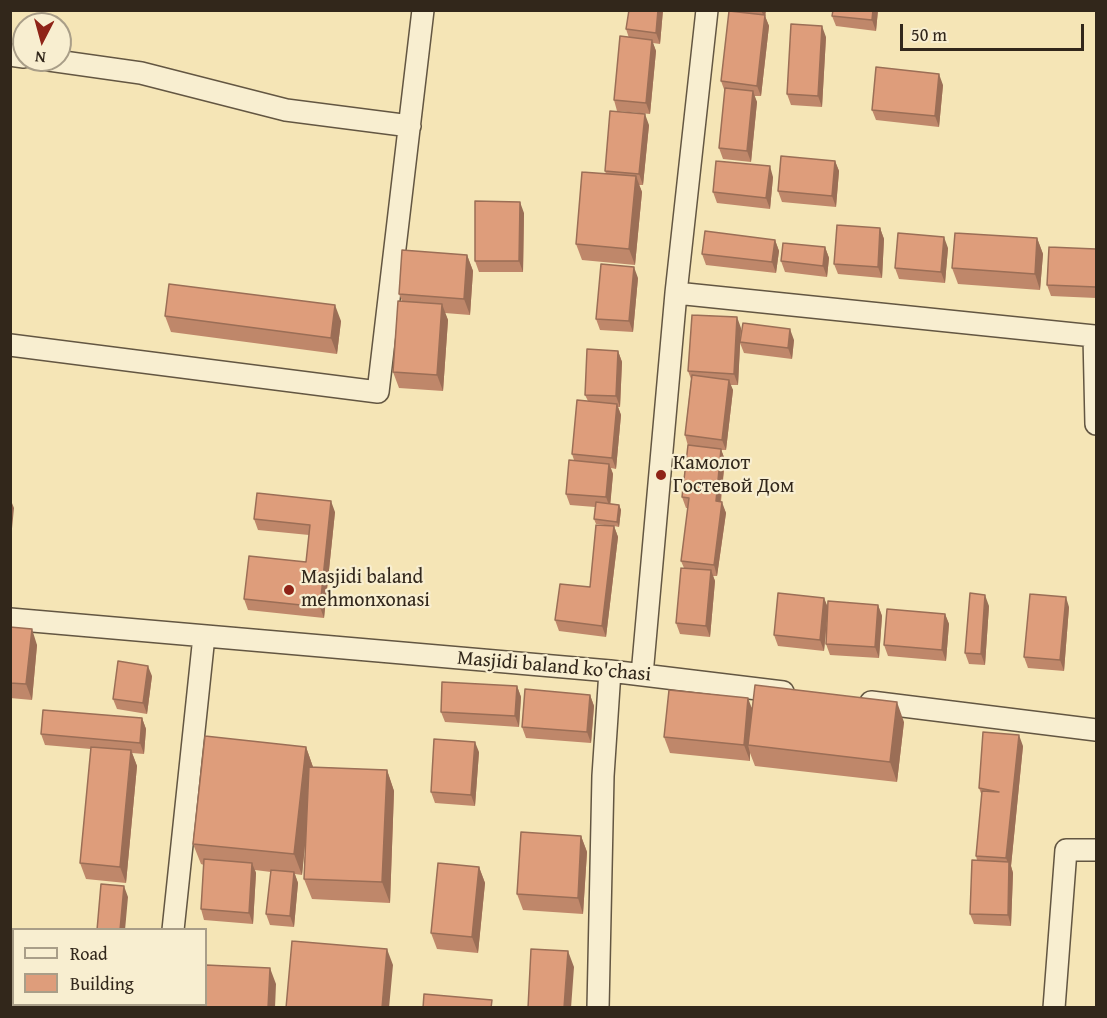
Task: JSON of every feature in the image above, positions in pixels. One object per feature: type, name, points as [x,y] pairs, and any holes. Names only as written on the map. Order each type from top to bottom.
[{"type":"street","points":[[10,345],[378,392],[423,10]]},
{"type":"street","points":[[642,675],[676,293],[707,10]]},
{"type":"street","points":[[72,63],[141,73],[286,110],[410,126]]},
{"type":"street","points":[[676,293],[1094,336],[1096,424]]},
{"type":"street","name":"Masjidi baland ko'chasi","points":[[10,619],[610,670],[805,694]]},
{"type":"street","points":[[173,928],[204,636]]},
{"type":"street","points":[[598,1008],[603,776],[610,670]]},
{"type":"street","points":[[852,700],[1096,730]]},
{"type":"street","points":[[1053,1008],[1066,850],[1096,850]]},
{"type":"building","points":[[629,10],[658,10],[656,33],[626,29]]},
{"type":"building","points":[[833,10],[873,10],[872,20],[832,16]]},
{"type":"building","points":[[729,11],[765,15],[757,86],[721,81]]},
{"type":"building","points":[[791,24],[822,26],[818,96],[787,94]]},
{"type":"building","points":[[620,36],[652,40],[646,103],[614,100]]},
{"type":"building","points":[[876,67],[939,74],[935,116],[872,110]]},
{"type":"building","points":[[725,88],[753,91],[747,151],[719,148]]},
{"type":"building","points":[[610,111],[645,114],[639,174],[605,171]]},
{"type":"building","points":[[781,156],[835,161],[832,196],[778,191]]},
{"type":"building","points":[[716,161],[770,166],[766,198],[713,192]]},
{"type":"building","points":[[582,172],[636,176],[629,249],[576,244]]},
{"type":"building","points":[[475,201],[520,202],[519,261],[475,261]]},
{"type":"building","points":[[837,225],[880,228],[878,267],[834,264]]},
{"type":"building","points":[[705,231],[775,240],[772,262],[702,254]]},
{"type":"building","points":[[898,233],[944,237],[941,272],[895,268]]},
{"type":"building","points":[[955,233],[1037,238],[1035,274],[952,268]]},
{"type":"building","points":[[783,243],[825,247],[823,266],[781,261]]},
{"type":"building","points":[[1049,247],[1096,249],[1096,287],[1047,285]]},
{"type":"building","points":[[402,250],[467,255],[464,299],[399,294]]},
{"type":"building","points":[[601,264],[634,267],[629,321],[596,319]]},
{"type":"building","points":[[169,284],[335,305],[331,338],[165,316]]},
{"type":"building","points":[[398,301],[442,304],[437,375],[393,372]]},
{"type":"building","points":[[692,315],[737,317],[734,374],[688,371]]},
{"type":"building","points":[[743,323],[790,329],[788,348],[740,342]]},
{"type":"building","points":[[587,349],[618,351],[616,396],[585,395]]},
{"type":"building","points":[[692,375],[729,380],[722,440],[685,435]]},
{"type":"building","points":[[577,400],[617,404],[612,458],[572,454]]},
{"type":"building","points":[[688,445],[721,449],[716,501],[722,502],[714,565],[681,561],[689,498],[682,497]]},
{"type":"building","points":[[569,460],[609,464],[606,497],[566,494]]},
{"type":"building","points":[[257,493],[331,501],[320,607],[244,599],[249,556],[306,562],[310,525],[254,519]]},
{"type":"building","points":[[596,502],[619,505],[617,522],[594,519]]},
{"type":"building","points":[[596,525],[614,526],[602,626],[555,620],[560,584],[590,587]]},
{"type":"building","points":[[681,568],[711,570],[706,626],[676,623]]},
{"type":"building","points":[[778,593],[824,598],[820,640],[774,635]]},
{"type":"building","points":[[970,593],[985,595],[981,654],[965,653]]},
{"type":"building","points":[[1030,594],[1066,597],[1060,660],[1024,657]]},
{"type":"building","points":[[828,601],[878,605],[875,647],[826,644]]},
{"type":"building","points":[[887,609],[945,614],[942,650],[884,645]]},
{"type":"building","points":[[10,627],[32,629],[26,684],[10,683]]},
{"type":"building","points":[[118,661],[148,666],[143,703],[113,699]]},
{"type":"building","points":[[442,682],[517,686],[515,716],[441,712]]},
{"type":"building","points":[[755,685],[897,702],[890,762],[748,745]]},
{"type":"building","points":[[525,689],[590,695],[587,732],[522,727]]},
{"type":"building","points":[[669,690],[748,698],[744,745],[664,737]]},
{"type":"building","points":[[43,710],[142,718],[140,743],[41,734]]},
{"type":"building","points":[[983,732],[1019,735],[1006,858],[976,856],[982,791],[999,792],[979,788]]},
{"type":"building","points":[[205,736],[306,747],[294,854],[193,844]]},
{"type":"building","points":[[434,739],[475,742],[471,795],[431,792]]},
{"type":"building","points":[[91,747],[131,750],[120,867],[80,863]]},
{"type":"building","points":[[309,767],[387,770],[382,882],[304,879]]},
{"type":"building","points":[[521,832],[581,836],[578,898],[517,894]]},
{"type":"building","points":[[204,859],[252,863],[249,913],[201,909]]},
{"type":"building","points":[[972,860],[1009,862],[1008,915],[970,914]]},
{"type":"building","points":[[438,863],[479,867],[472,937],[431,933]]},
{"type":"building","points":[[271,870],[294,872],[290,916],[266,914]]},
{"type":"building","points":[[101,884],[124,886],[120,928],[97,928]]},
{"type":"building","points":[[292,941],[387,949],[382,1008],[286,1008]]},
{"type":"building","points":[[531,949],[568,951],[564,1008],[528,1008]]},
{"type":"building","points":[[207,965],[270,968],[268,1008],[185,1008],[185,1006],[207,1006]]},
{"type":"building","points":[[424,994],[492,1000],[491,1008],[423,1008]]},
{"type":"building","points":[[30,1006],[117,1007],[30,1008]]},
{"type":"place","name":"Камолот Гостевой Дом","points":[[661,475]]},
{"type":"place","name":"Masjidi baland mehmonxonasi","points":[[289,590]]}]
